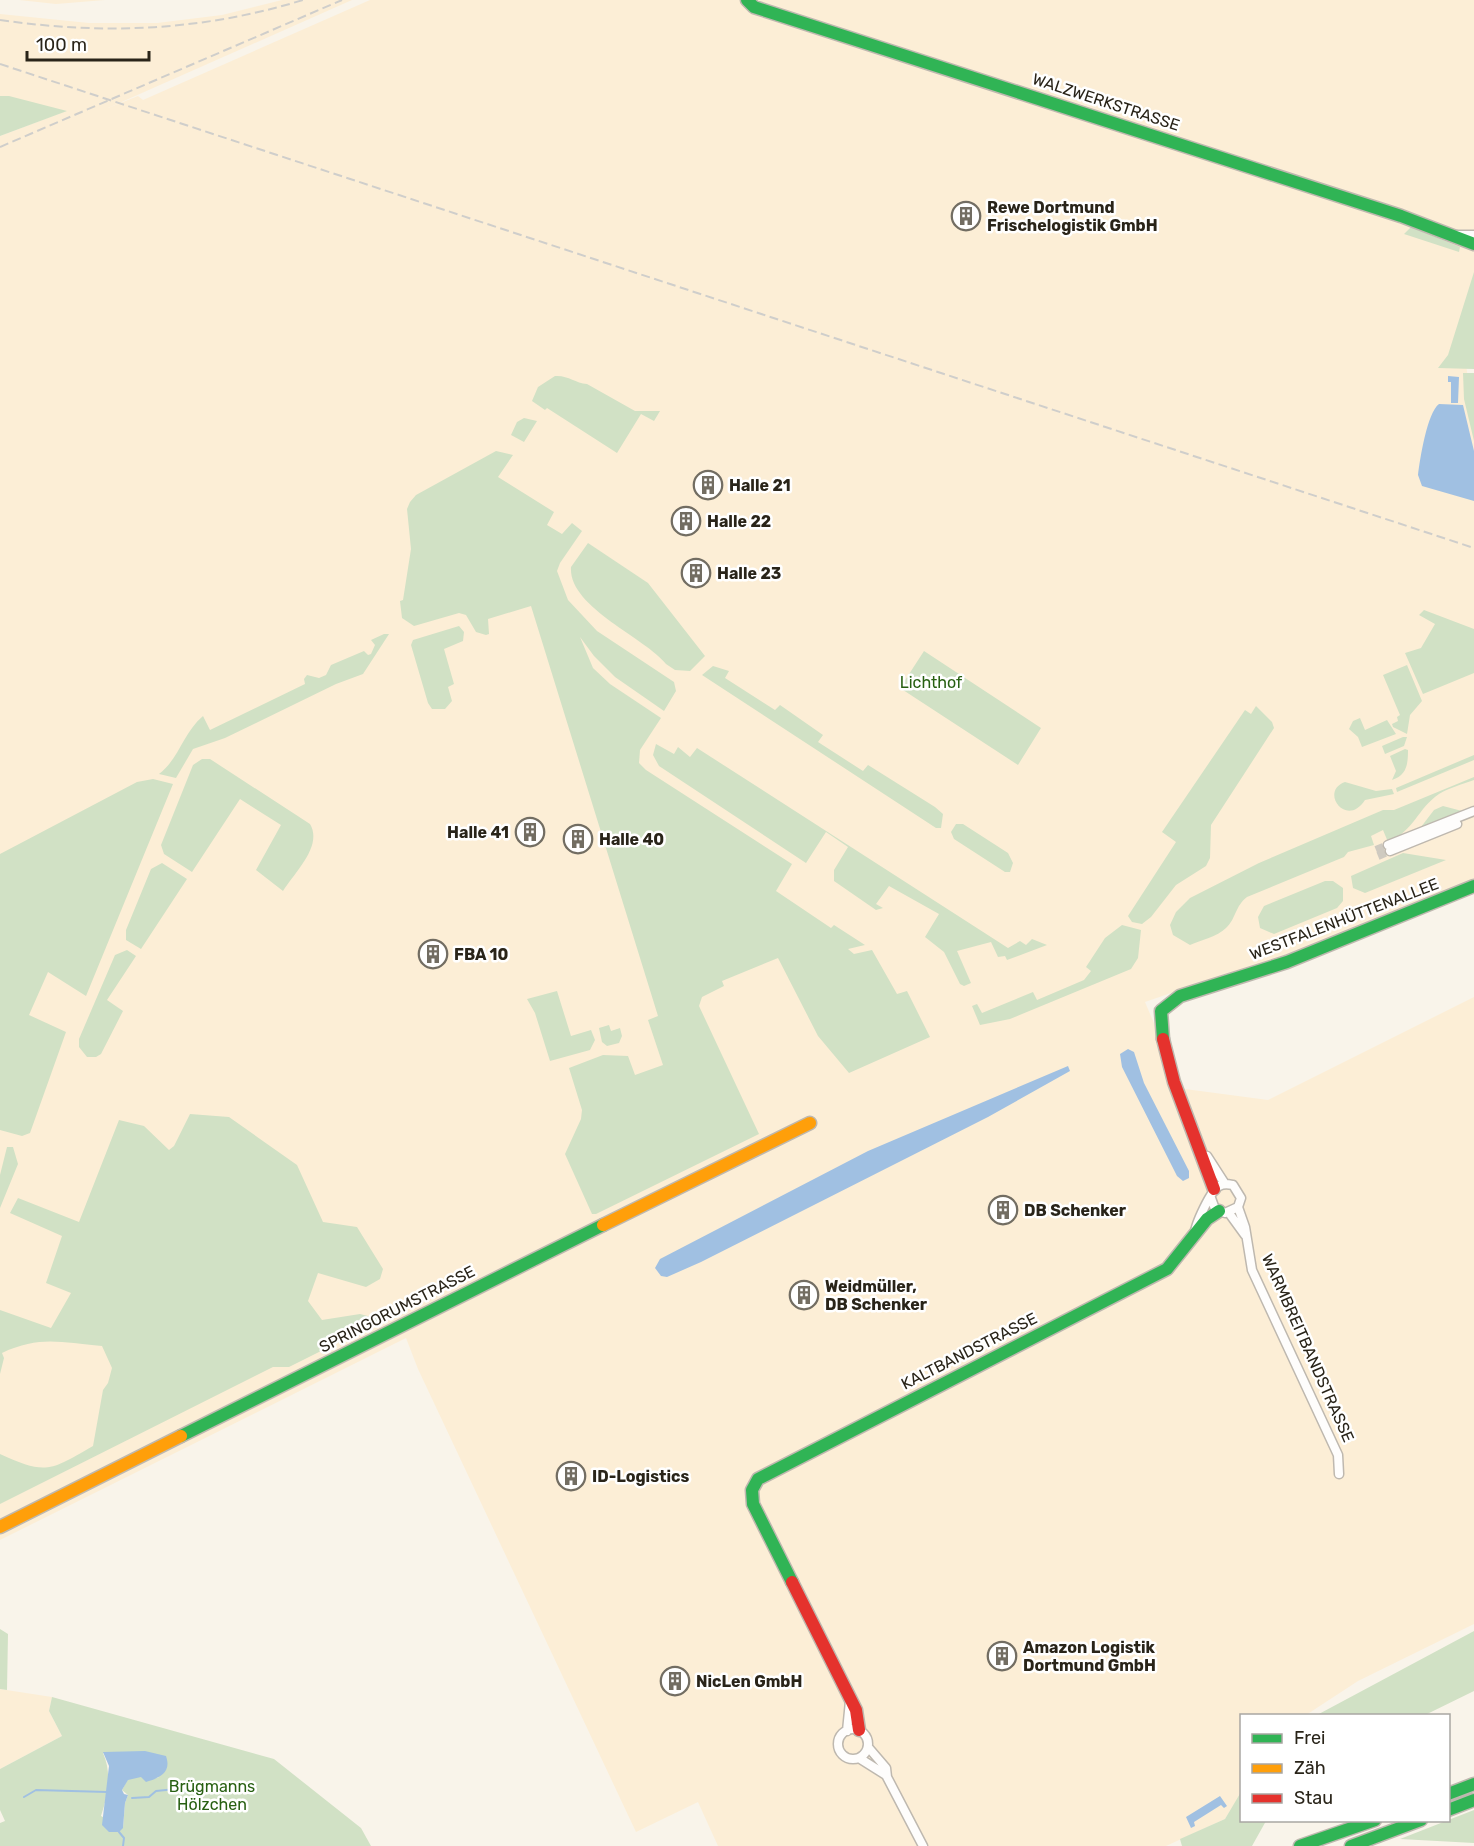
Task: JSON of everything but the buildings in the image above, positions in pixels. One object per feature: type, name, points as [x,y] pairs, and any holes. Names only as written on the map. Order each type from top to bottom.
[{"type":"main road","name":"WALZWERKSTRASSE","points":[[747,0],[754,7],[771,13],[1137,129],[1474,244]]},
{"type":"main road","name":"WESTFALENHÜTTENALLEE","points":[[1217,1190],[1170,1076],[1160,1026],[1161,1011],[1180,996],[1287,962],[1474,886]]},
{"type":"main road","name":"SPRINGORUMSTRASSE","points":[[0,1527],[403,1323],[810,1123]]},
{"type":"main road","name":"KALTBANDSTRASSE","points":[[853,1730],[856,1710],[753,1504],[752,1490],[758,1479],[773,1469],[1167,1269],[1207,1219],[1224,1212]]},
{"type":"main road","points":[[1450,1794],[1474,1784]]},
{"type":"main road","points":[[1450,1810],[1474,1800]]},
{"type":"main road","points":[[1300,1846],[1372,1822]]},
{"type":"main road","points":[[1351,1846],[1418,1822]]},
{"type":"street","name":"WALZWERKSTRASSE","points":[[1456,236],[1474,235]]},
{"type":"street","points":[[1474,811],[1389,848],[1474,817]]},
{"type":"street","points":[[1233,1185],[1240,1193],[1238,1207],[1224,1212],[1213,1205],[1217,1190],[1233,1185]]},
{"type":"street","name":"KALTBANDSTRASSE","points":[[1195,1233],[1195,1224],[1217,1190]]},
{"type":"street","name":"WARMBREITBANDSTRASSE","points":[[1238,1207],[1252,1270],[1338,1455],[1339,1474]]},
{"type":"street","name":"WARMBREITBANDSTRASSE","points":[[1224,1212],[1245,1235]]},
{"type":"street","points":[[886,1775],[859,1758],[845,1757],[839,1749],[839,1738],[853,1730],[866,1737],[868,1747],[886,1768],[886,1775],[923,1846]]},
{"type":"street","points":[[859,1758],[868,1747]]},
{"type":"shaded area","points":[[19,0],[105,0],[56,4]]},
{"type":"shaded area","points":[[282,0],[352,0],[108,108],[138,96],[143,100],[370,0],[1474,0],[1474,274],[1463,347],[1474,414],[1474,879],[1264,965],[1226,974],[1145,1002],[1183,1092],[1185,1089],[1268,1100],[1474,997],[1474,1624],[1358,1681],[1308,1714],[1240,1714],[1240,1795],[1225,1819],[1166,1846],[718,1846],[698,1802],[636,1832],[418,1369],[406,1338],[0,1540],[0,136],[66,111],[0,96],[0,14],[89,23],[157,23],[222,15]]},
{"type":"shaded area","points":[[0,1689],[52,1697],[49,1711],[62,1736],[0,1769]]},
{"type":"green space","points":[[0,96],[9,96],[67,111],[0,136]]},
{"type":"green space","points":[[1411,227],[1460,247],[1459,252],[1404,234]]},
{"type":"green space","points":[[1474,272],[1474,369],[1438,368],[1448,355]]},
{"type":"green space","points":[[1463,373],[1474,373],[1474,441],[1464,399]]},
{"type":"green space","points":[[555,376],[587,384],[635,411],[660,411],[654,421],[641,414],[617,453],[547,408],[545,410],[532,401],[538,387]]},
{"type":"green space","points":[[524,418],[537,421],[524,442],[511,435],[517,422]]},
{"type":"green space","points":[[496,451],[513,455],[498,477],[554,512],[547,525],[562,534],[572,523],[582,531],[557,571],[568,600],[597,631],[674,682],[676,691],[664,711],[615,677],[594,656],[580,637],[593,668],[610,684],[661,718],[640,750],[639,763],[646,770],[792,864],[776,891],[831,928],[834,925],[865,945],[848,949],[854,954],[872,950],[897,994],[907,991],[930,1037],[849,1073],[818,1036],[778,958],[722,981],[724,986],[702,997],[699,1006],[759,1134],[596,1214],[592,1214],[565,1154],[581,1119],[582,1110],[569,1068],[603,1055],[628,1056],[635,1075],[663,1065],[648,1020],[658,1016],[531,606],[488,619],[489,634],[486,635],[476,632],[466,615],[459,613],[414,626],[402,618],[400,601],[403,600],[411,549],[407,509],[410,502],[416,495]]},
{"type":"green space","points":[[588,543],[648,583],[705,656],[690,671],[675,670],[666,664],[594,608],[582,595],[573,582],[571,567]]},
{"type":"green space","points":[[1424,610],[1474,629],[1474,673],[1423,694],[1405,653],[1421,648],[1435,624],[1419,615]]},
{"type":"green space","points":[[459,626],[464,632],[463,641],[444,649],[454,684],[448,687],[452,701],[445,709],[432,709],[428,703],[411,645],[413,640]]},
{"type":"green space","points":[[389,634],[363,674],[336,684],[225,738],[193,749],[176,778],[159,774],[172,761],[190,730],[203,716],[210,730],[305,684],[304,679],[307,675],[319,678],[326,675],[331,665],[364,651],[368,655],[371,654],[375,645],[371,640]]},
{"type":"green space","name":"Lichthof","points":[[924,651],[1041,728],[1018,765],[900,688]]},
{"type":"green space","points":[[1407,665],[1422,701],[1410,715],[1407,734],[1393,727],[1392,724],[1398,721],[1397,717],[1400,715],[1383,675]]},
{"type":"green space","points":[[713,666],[729,671],[725,678],[775,710],[780,705],[823,735],[818,742],[863,771],[868,765],[935,807],[943,814],[941,828],[936,828],[702,675]]},
{"type":"green space","points":[[1256,706],[1272,722],[1274,728],[1211,825],[1210,858],[1206,866],[1176,885],[1151,917],[1142,924],[1132,922],[1128,916],[1176,842],[1162,832],[1245,710],[1251,714]]},
{"type":"green space","points":[[1360,718],[1365,730],[1387,720],[1396,734],[1362,747],[1358,737],[1349,729],[1353,721]]},
{"type":"green space","points":[[1407,737],[1404,746],[1385,754],[1382,746]]},
{"type":"green space","points":[[656,744],[674,754],[678,747],[690,757],[697,748],[1008,948],[1020,941],[1026,945],[1032,939],[1047,945],[1007,960],[1005,956],[998,957],[991,942],[957,951],[971,983],[964,986],[960,984],[944,952],[925,937],[939,914],[889,886],[876,904],[883,908],[876,910],[834,881],[834,870],[848,847],[826,832],[806,863],[659,766],[653,755]]},
{"type":"green space","points":[[1405,749],[1408,750],[1406,768],[1401,775],[1392,780],[1396,771],[1390,756]]},
{"type":"green space","points":[[1474,755],[1474,760],[1397,792],[1396,788]]},
{"type":"green space","points":[[202,759],[210,759],[310,824],[313,841],[310,850],[283,891],[256,870],[281,825],[240,799],[192,872],[164,854],[161,845],[193,765]]},
{"type":"green space","points":[[1474,777],[1474,780],[1439,794],[1404,832],[1388,842],[1383,830],[1371,836],[1374,845],[1348,852],[1344,857],[1247,897],[1240,904],[1229,924],[1218,934],[1190,945],[1173,935],[1170,925],[1176,912],[1190,898],[1259,863],[1383,810],[1394,810]]},
{"type":"green space","points":[[153,779],[173,784],[86,996],[48,972],[29,1015],[66,1032],[30,1133],[22,1136],[0,1130],[0,854],[137,782]]},
{"type":"green space","points":[[1345,782],[1376,791],[1392,789],[1394,794],[1365,800],[1358,808],[1350,811],[1338,805],[1335,799],[1334,793]]},
{"type":"green space","points":[[1443,806],[1462,811],[1421,827],[1434,810]]},
{"type":"green space","points":[[956,824],[963,824],[1008,853],[1013,863],[1010,872],[1005,872],[954,839],[951,832]]},
{"type":"green space","points":[[1403,853],[1446,860],[1365,893],[1353,888],[1351,876]]},
{"type":"green space","points":[[162,863],[187,879],[141,949],[126,940],[126,930],[151,869]]},
{"type":"green space","points":[[1325,881],[1333,881],[1343,888],[1343,901],[1337,908],[1274,934],[1260,928],[1258,917],[1264,906]]},
{"type":"green space","points":[[1122,925],[1141,930],[1138,958],[1131,969],[1010,1019],[980,1025],[972,1006],[977,1004],[982,1013],[1033,992],[1037,1000],[1084,980],[1091,971],[1086,967],[1105,938]]},
{"type":"green space","points":[[127,950],[136,956],[107,1000],[123,1011],[101,1054],[96,1057],[87,1057],[79,1047],[79,1039],[115,955]]},
{"type":"green space","points":[[557,991],[571,1036],[591,1030],[595,1040],[590,1050],[550,1061],[535,1013],[527,999]]},
{"type":"green space","points":[[609,1025],[611,1031],[620,1028],[622,1036],[619,1043],[607,1046],[602,1042],[599,1028]]},
{"type":"green space","points":[[190,1114],[229,1117],[297,1165],[323,1222],[357,1227],[383,1269],[380,1279],[366,1287],[318,1273],[308,1301],[322,1320],[360,1314],[383,1320],[289,1367],[273,1367],[0,1504],[0,1454],[28,1465],[48,1467],[67,1461],[93,1446],[103,1390],[108,1383],[112,1368],[102,1346],[40,1342],[16,1347],[2,1353],[4,1358],[0,1374],[0,1310],[51,1328],[71,1293],[46,1283],[62,1236],[10,1213],[18,1198],[79,1222],[119,1120],[144,1126],[169,1150],[174,1146]]},
{"type":"green space","points":[[7,1147],[13,1147],[18,1164],[0,1208],[0,1175]]},
{"type":"green space","points":[[0,1629],[8,1634],[7,1690],[0,1689]]},
{"type":"green space","points":[[1474,1631],[1474,1691],[1427,1714],[1319,1714]]},
{"type":"green space","name":"Brügmanns Hölzchen","points":[[52,1697],[274,1759],[361,1828],[371,1846],[0,1846],[0,1823],[5,1821],[0,1810],[0,1769],[62,1736],[49,1711]],"holes":[[[103,1753],[159,1778],[135,1776],[128,1779],[122,1790],[128,1795],[123,1828],[101,1816],[108,1784]]]},
{"type":"green space","points":[[1240,1794],[1240,1822],[1265,1822],[1252,1846],[1182,1846],[1180,1839],[1225,1819]]},
{"type":"green space","points":[[1474,1810],[1474,1843],[1400,1839],[1443,1822],[1450,1822],[1450,1819]]},
{"type":"water","points":[[1448,376],[1459,377],[1458,403],[1451,403],[1451,382],[1448,382]]},
{"type":"water","points":[[1439,404],[1463,405],[1474,451],[1474,501],[1422,486],[1418,475],[1428,426]]},
{"type":"water","points":[[1128,1049],[1134,1052],[1144,1083],[1189,1171],[1189,1178],[1183,1181],[1177,1176],[1122,1067],[1120,1054]]},
{"type":"water","points":[[1068,1066],[1070,1071],[988,1117],[701,1262],[667,1277],[661,1276],[655,1268],[660,1259],[868,1151]]},
{"type":"water","points":[[145,1751],[166,1756],[166,1771],[146,1782],[141,1777],[128,1780],[122,1790],[128,1795],[123,1828],[119,1832],[109,1832],[102,1825],[109,1766],[103,1752]]},
{"type":"water","points":[[1220,1796],[1227,1806],[1224,1808],[1221,1805],[1194,1822],[1195,1826],[1191,1828],[1186,1817]]},
{"type":"waterway","points":[[132,1798],[149,1797],[156,1791],[176,1789],[188,1792],[224,1788]]},
{"type":"waterway","points":[[24,1797],[36,1790],[107,1792]]},
{"type":"waterway","points":[[119,1832],[124,1838],[123,1846]]},
{"type":"tunnel","points":[[1376,850],[1388,845]]},
{"type":"tunnel","points":[[1378,856],[1390,851]]},
{"type":"railway","points":[[0,20],[77,28],[153,27],[228,18],[303,0]]},
{"type":"railway","points":[[0,147],[342,0]]},
{"type":"railway","points":[[0,64],[1474,548]]},
{"type":"traffic: fast","points":[[747,0],[754,7],[1401,216],[1474,244]]},
{"type":"traffic: fast","points":[[1163,1039],[1161,1011],[1180,996],[1287,962],[1474,886]]},
{"type":"traffic: fast","points":[[792,1582],[753,1504],[752,1490],[758,1479],[1167,1269],[1207,1219],[1219,1211]]},
{"type":"traffic: fast","points":[[181,1436],[603,1225]]},
{"type":"traffic: fast","points":[[1450,1793],[1474,1784]]},
{"type":"traffic: fast","points":[[1450,1809],[1474,1800]]},
{"type":"traffic: fast","points":[[1300,1846],[1369,1822]]},
{"type":"traffic: fast","points":[[1351,1846],[1416,1822]]},
{"type":"traffic: slow","points":[[603,1225],[810,1123]]},
{"type":"traffic: slow","points":[[0,1527],[181,1436]]},
{"type":"traffic: jam","points":[[1163,1039],[1174,1082],[1214,1189]]},
{"type":"traffic: jam","points":[[792,1582],[856,1710],[859,1730]]},
{"type":"place","name":"Rewe Dortmund Frischelogistik GmbH","points":[[966,216]]},
{"type":"place","name":"Halle 21","points":[[708,485]]},
{"type":"place","name":"Halle 22","points":[[686,521]]},
{"type":"place","name":"Halle 23","points":[[696,573]]},
{"type":"place","name":"Halle 41","points":[[530,832]]},
{"type":"place","name":"Halle 40","points":[[578,839]]},
{"type":"place","name":"FBA 10","points":[[433,954]]},
{"type":"place","name":"DB Schenker","points":[[1003,1210]]},
{"type":"place","name":"Weidmüller, DB Schenker","points":[[804,1295]]},
{"type":"place","name":"ID-Logistics","points":[[571,1476]]},
{"type":"place","name":"Amazon Logistik Dortmund GmbH","points":[[1002,1656]]},
{"type":"place","name":"NicLen GmbH","points":[[675,1681]]}]
